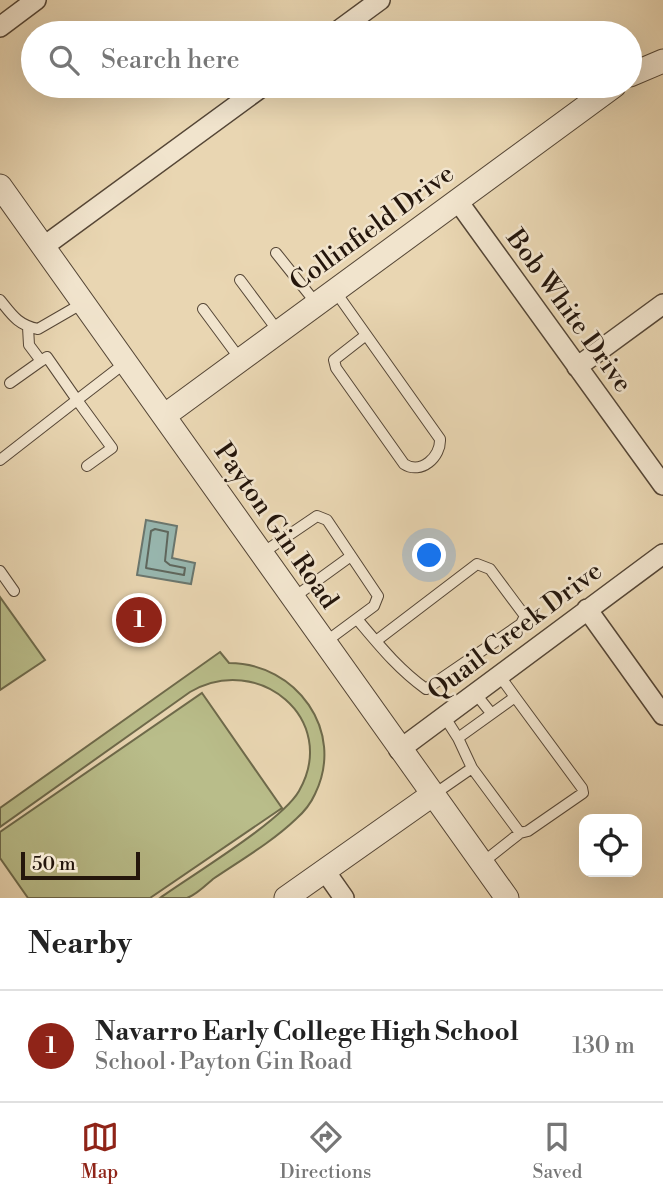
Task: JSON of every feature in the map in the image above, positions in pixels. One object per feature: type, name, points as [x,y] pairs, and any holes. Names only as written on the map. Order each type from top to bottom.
[{"type":"street","points":[[0,27],[36,0]]},
{"type":"street","points":[[351,21],[380,0]]},
{"type":"street","points":[[642,70],[663,61]]},
{"type":"street","points":[[43,247],[247,98]]},
{"type":"street","name":"Collinfield Drive","points":[[164,416],[597,98]]},
{"type":"street","name":"Payton Gin Road","points":[[0,186],[507,898]]},
{"type":"street","name":"Bob White Drive","points":[[457,200],[663,485]]},
{"type":"street","points":[[578,368],[663,304]]},
{"type":"street","name":"Quail Creek Drive","points":[[400,750],[663,554]]},
{"type":"street","points":[[587,609],[663,715]]},
{"type":"street","points":[[286,898],[432,796]]},
{"type":"street","points":[[325,871],[344,898]]},
{"type":"lane","points":[[276,253],[366,335],[440,439],[441,448],[436,456],[419,468],[411,469],[404,464],[336,368],[334,360],[366,335]]},
{"type":"lane","points":[[240,280],[279,332]]},
{"type":"lane","points":[[0,300],[15,320],[38,329],[83,303]]},
{"type":"lane","points":[[203,309],[240,360]]},
{"type":"lane","points":[[28,327],[29,345],[41,362]]},
{"type":"lane","points":[[10,383],[47,357],[112,448],[88,466]]},
{"type":"lane","points":[[0,460],[125,363]]},
{"type":"lane","points":[[261,554],[317,516],[327,520],[378,596],[374,606],[324,643]]},
{"type":"lane","points":[[293,598],[351,556]]},
{"type":"lane","points":[[357,619],[400,670],[426,690],[521,624],[525,616],[490,569],[477,564],[376,641]]},
{"type":"lane","points":[[0,571],[14,591]]},
{"type":"lane","points":[[482,863],[520,833],[528,831],[583,793],[499,675]]},
{"type":"lane","points":[[475,693],[491,713]]},
{"type":"lane","points":[[458,738],[515,697]]},
{"type":"lane","points":[[444,716],[472,768],[520,833]]},
{"type":"lane","points":[[432,796],[472,768]]},
{"type":"green space","points":[[0,597],[45,660],[0,690]]},
{"type":"green space","points":[[220,652],[229,663],[253,666],[275,675],[294,688],[309,705],[319,725],[324,747],[323,770],[315,794],[302,813],[277,835],[190,897],[160,898],[256,832],[275,817],[299,791],[309,764],[309,740],[300,717],[285,700],[265,687],[241,680],[216,682],[190,692],[0,827],[0,808]]},
{"type":"green space","points":[[202,693],[282,808],[150,898],[28,898],[0,858],[0,832]]},
{"type":"water","points":[[146,520],[177,526],[172,558],[195,563],[191,584],[137,575]]},
{"type":"place","name":"Navarro Early College High School","points":[[139,620]]}]
